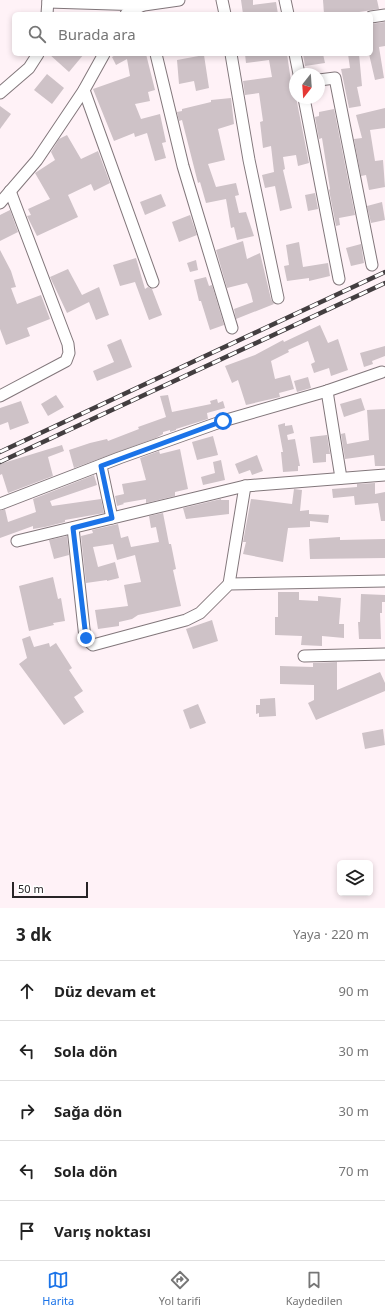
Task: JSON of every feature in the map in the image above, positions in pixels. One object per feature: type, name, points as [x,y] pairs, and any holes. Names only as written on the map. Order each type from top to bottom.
[{"type":"street","points":[[47,12],[48,1],[144,6],[179,0]]},
{"type":"street","points":[[222,0],[225,12]]},
{"type":"street","points":[[285,0],[288,12]]},
{"type":"street","points":[[130,12],[144,6]]},
{"type":"street","points":[[373,17],[385,15]]},
{"type":"street","points":[[0,93],[29,68],[37,56]]},
{"type":"street","points":[[0,203],[37,160],[84,90],[103,56]]},
{"type":"street","points":[[156,56],[183,166],[232,328]]},
{"type":"street","points":[[231,56],[249,160],[278,298]]},
{"type":"street","points":[[295,56],[298,68]]},
{"type":"street","points":[[325,79],[335,78],[372,265]]},
{"type":"street","points":[[84,90],[153,282]]},
{"type":"street","points":[[305,104],[338,279]]},
{"type":"street","points":[[0,396],[66,361],[69,354],[68,344],[10,191]]},
{"type":"street","points":[[0,504],[223,421],[327,391],[382,372]]},
{"type":"street","points":[[327,391],[341,478]]},
{"type":"street","points":[[101,466],[112,518]]},
{"type":"street","points":[[17,541],[245,486],[385,475]]},
{"type":"street","points":[[73,528],[86,638],[93,645],[186,620],[200,613],[229,584],[245,486]]},
{"type":"street","points":[[229,584],[385,581]]},
{"type":"street","points":[[304,656],[385,654]]},
{"type":"building","points":[[241,0],[253,0],[253,5],[276,2],[278,12],[243,12]]},
{"type":"building","points":[[323,0],[377,0],[379,9],[359,12],[324,12]]},
{"type":"building","points":[[385,22],[385,46],[379,47],[384,78],[375,80],[369,56],[373,56],[373,24]]},
{"type":"building","points":[[51,56],[82,56],[69,72]]},
{"type":"building","points":[[146,56],[155,90],[148,92],[150,101],[135,104],[141,119],[160,114],[166,142],[162,143],[166,158],[155,161],[147,133],[135,137],[134,133],[114,141],[93,89],[130,76],[127,59],[116,65],[112,57]]},
{"type":"building","points":[[204,56],[209,88],[196,91],[194,81],[179,84],[177,60]]},
{"type":"building","points":[[245,56],[287,56],[289,68],[289,104],[297,104],[309,163],[298,166],[296,155],[283,157],[285,169],[283,170],[292,208],[280,211],[275,186],[265,188],[262,175],[274,172],[271,146],[263,148],[260,122],[263,121],[259,93],[245,95],[243,81],[272,77],[269,60],[246,63]]},
{"type":"building","points":[[303,56],[323,56],[325,63],[305,66]]},
{"type":"building","points":[[348,56],[359,56],[362,86],[357,87],[361,106],[349,108],[341,69],[350,68]]},
{"type":"building","points":[[47,74],[64,88],[52,104],[34,90]]},
{"type":"building","points":[[231,98],[234,124],[218,129],[225,160],[208,164],[216,187],[236,183],[239,195],[235,196],[239,213],[246,212],[254,236],[237,240],[234,227],[231,228],[226,199],[206,203],[200,182],[198,183],[182,120],[179,121],[177,112],[182,111],[182,109],[211,102],[211,100]]},
{"type":"building","points":[[0,106],[11,114],[0,129]]},
{"type":"building","points":[[385,108],[385,128],[370,130],[375,161],[383,160],[385,187],[369,190],[366,175],[361,176],[354,139],[362,138],[356,115]]},
{"type":"building","points":[[334,109],[355,215],[339,218],[340,225],[336,226],[329,190],[322,138],[319,139],[315,117],[319,116],[319,112]]},
{"type":"building","points":[[67,135],[81,159],[98,151],[110,183],[94,191],[91,184],[68,195],[78,217],[37,236],[27,216],[31,215],[28,209],[50,199],[35,173],[55,160],[51,152],[59,139]]},
{"type":"building","points":[[315,193],[318,209],[308,211],[305,195]]},
{"type":"building","points":[[161,194],[166,206],[145,215],[140,202]]},
{"type":"building","points":[[382,202],[385,220],[371,223],[367,206]]},
{"type":"building","points":[[10,210],[18,232],[0,241],[0,215]]},
{"type":"building","points":[[190,215],[197,235],[179,242],[172,222]]},
{"type":"building","points":[[243,241],[247,259],[260,253],[271,299],[274,304],[236,319],[234,309],[253,302],[250,290],[247,283],[227,288],[216,250]]},
{"type":"building","points":[[299,242],[303,267],[328,263],[330,276],[309,281],[309,278],[287,281],[284,266],[289,265],[286,245]]},
{"type":"building","points":[[361,244],[364,263],[351,266],[346,248]]},
{"type":"building","points":[[0,250],[11,271],[16,287],[11,288],[17,304],[41,295],[50,319],[27,328],[30,336],[6,345],[0,329]]},
{"type":"building","points":[[136,258],[145,289],[148,287],[152,289],[162,315],[149,320],[135,282],[120,286],[113,265]]},
{"type":"building","points":[[196,260],[198,270],[190,272],[187,263]]},
{"type":"building","points":[[68,269],[82,295],[99,287],[109,315],[96,320],[89,302],[67,313],[50,277]]},
{"type":"building","points":[[206,277],[209,286],[212,285],[224,325],[210,330],[201,301],[199,301],[194,280]]},
{"type":"building","points":[[320,325],[328,343],[338,339],[348,370],[331,376],[329,368],[314,373],[311,364],[315,362],[308,341],[288,350],[289,352],[271,361],[275,379],[290,375],[294,389],[279,393],[280,397],[246,405],[238,380],[232,383],[225,366],[255,355],[283,340],[284,342]]},
{"type":"building","points":[[121,339],[132,367],[97,381],[93,371],[114,362],[107,345]]},
{"type":"building","points":[[385,346],[385,356],[372,361],[373,364],[364,367],[360,353]]},
{"type":"building","points":[[308,377],[311,388],[297,392],[294,381]]},
{"type":"building","points":[[56,395],[64,407],[48,416],[41,404]]},
{"type":"building","points":[[168,395],[172,412],[211,404],[210,401],[217,399],[218,403],[223,401],[225,408],[207,413],[208,419],[170,432],[170,430],[163,432],[163,434],[156,438],[74,468],[69,450],[107,439],[108,441],[139,429],[138,427],[166,417],[160,396]]},
{"type":"building","points":[[361,398],[365,410],[344,417],[340,404]]},
{"type":"building","points":[[21,401],[29,423],[10,430],[8,422],[0,425],[0,408]]},
{"type":"building","points":[[385,409],[385,466],[375,466],[374,455],[345,459],[341,434],[345,433],[347,444],[369,440],[367,410]]},
{"type":"building","points":[[285,423],[285,426],[292,425],[294,433],[287,435],[288,440],[295,439],[300,466],[298,466],[298,471],[283,472],[281,452],[283,452],[278,425]]},
{"type":"building","points":[[327,435],[330,454],[326,454],[326,462],[313,463],[310,437]]},
{"type":"building","points":[[213,436],[218,455],[197,460],[192,442]]},
{"type":"building","points":[[62,445],[64,451],[48,457],[53,476],[8,493],[2,474],[0,475],[0,464]]},
{"type":"building","points":[[180,449],[188,489],[175,492],[175,496],[146,503],[146,499],[123,503],[124,504],[117,506],[115,496],[124,494],[122,484],[146,480],[140,458],[159,451],[160,454]]},
{"type":"building","points":[[257,455],[263,471],[252,475],[250,470],[239,474],[235,464]]},
{"type":"building","points":[[221,460],[225,480],[203,485],[201,477],[215,473],[213,462]]},
{"type":"building","points":[[94,475],[97,485],[50,501],[52,506],[101,499],[104,513],[65,520],[65,522],[45,527],[33,529],[33,526],[0,538],[0,511],[5,509],[8,522],[36,512],[33,499]]},
{"type":"building","points":[[375,483],[375,494],[385,492],[385,521],[381,521],[378,503],[355,505],[354,496],[333,498],[332,489],[357,487],[357,484]]},
{"type":"building","points":[[294,489],[302,490],[300,511],[309,510],[309,514],[329,515],[328,523],[310,521],[310,527],[288,528],[283,562],[243,554],[246,542],[243,542],[251,499],[292,504]]},
{"type":"building","points":[[221,499],[229,500],[229,514],[186,519],[183,508]]},
{"type":"building","points":[[163,513],[176,569],[173,570],[181,606],[138,615],[132,619],[119,622],[119,626],[98,629],[95,610],[128,606],[124,585],[141,582],[135,555],[117,560],[113,544],[93,547],[98,567],[115,562],[119,578],[86,583],[81,536],[93,533],[92,530],[118,524],[121,538],[128,536],[131,547],[159,542],[156,527],[151,528],[149,516]]},
{"type":"building","points":[[67,536],[69,555],[54,559],[49,540]]},
{"type":"building","points":[[340,537],[340,540],[385,539],[385,558],[310,559],[309,539]]},
{"type":"building","points":[[53,577],[58,599],[61,598],[65,621],[53,623],[54,625],[29,631],[19,586]]},
{"type":"building","points":[[278,592],[299,592],[299,600],[318,601],[318,596],[341,598],[339,624],[344,624],[344,638],[322,636],[322,646],[301,645],[302,636],[275,635],[275,617],[278,617]]},
{"type":"building","points":[[361,594],[385,595],[385,602],[382,602],[382,613],[380,613],[381,639],[359,639],[358,622],[360,622]]},
{"type":"building","points":[[212,620],[218,641],[193,649],[186,629]]},
{"type":"building","points":[[30,636],[34,647],[49,643],[50,647],[56,643],[72,668],[69,670],[83,691],[74,697],[84,712],[64,725],[19,664],[27,658],[22,639]]},
{"type":"building","points":[[337,662],[337,690],[380,672],[385,683],[385,691],[316,720],[308,703],[314,700],[314,685],[280,684],[280,666],[313,667],[313,663]]},
{"type":"building","points":[[275,698],[276,716],[259,717],[259,713],[256,714],[256,705],[260,705],[260,699]]},
{"type":"building","points":[[198,704],[206,723],[190,729],[183,710]]},
{"type":"building","points":[[383,729],[385,745],[365,749],[362,733]]},
{"type":"railway","points":[[0,452],[385,272]]},
{"type":"railway","points":[[0,462],[385,283]]},
{"type":"route","points":[[86,638],[73,528],[112,518],[101,466],[119,458],[223,421]]}]
